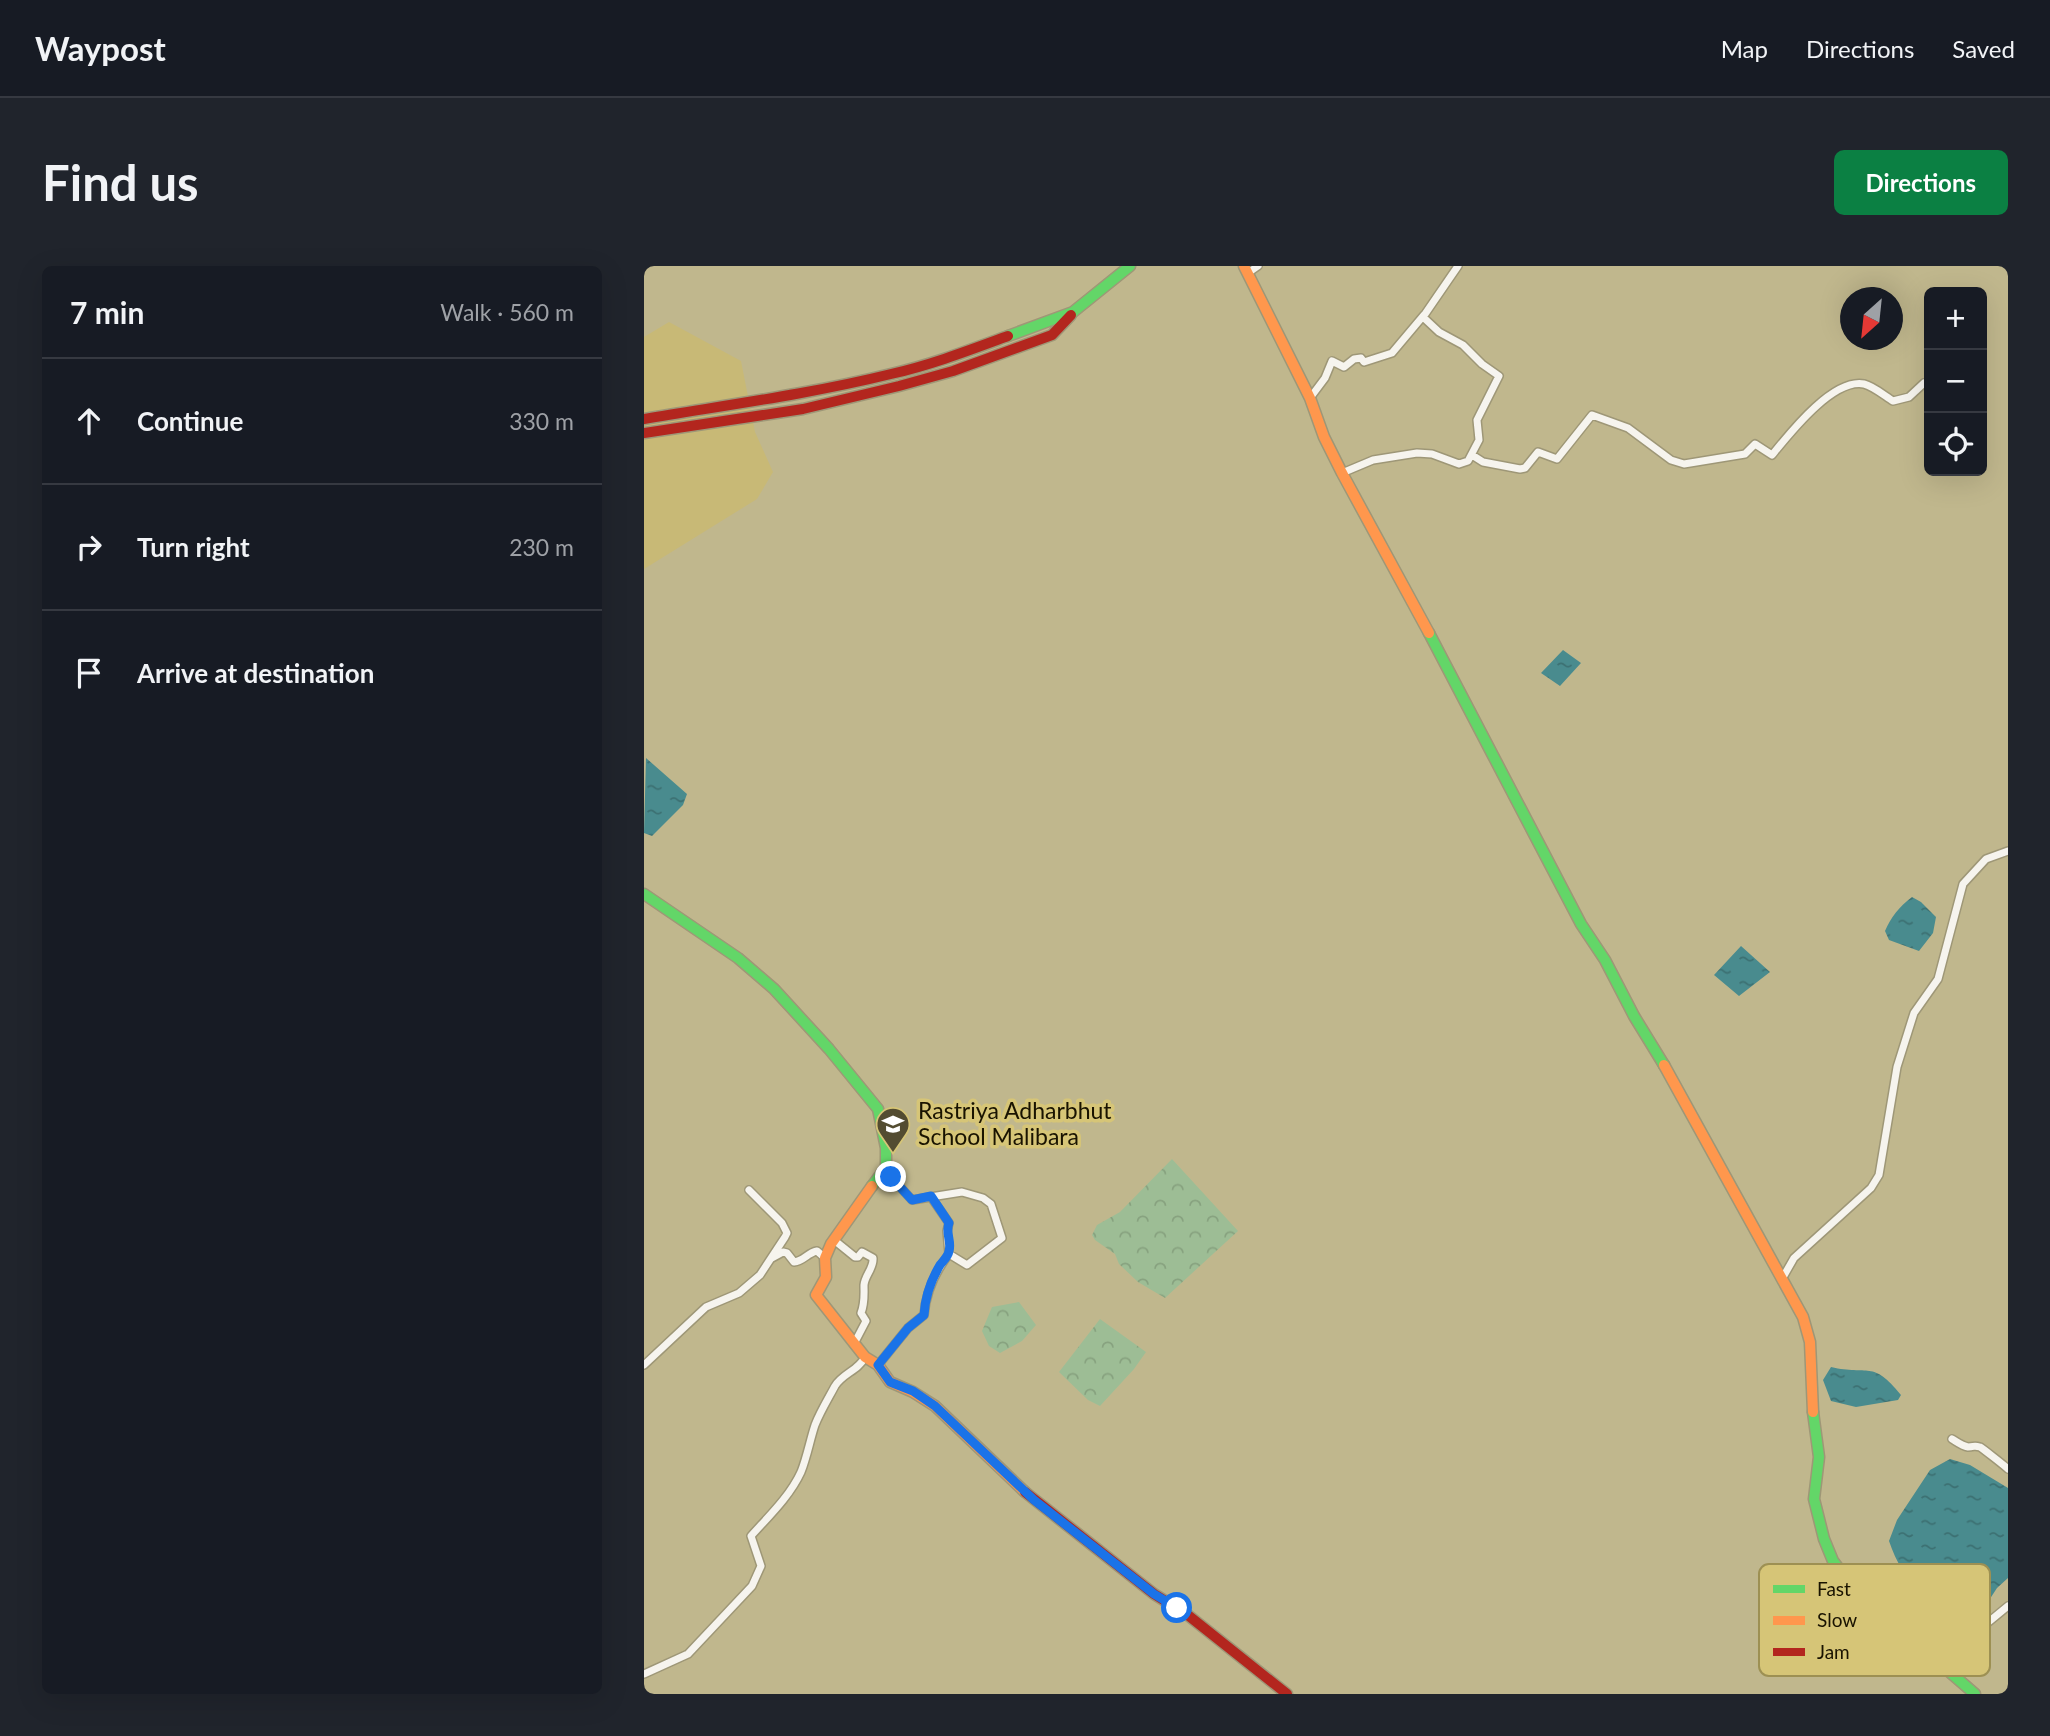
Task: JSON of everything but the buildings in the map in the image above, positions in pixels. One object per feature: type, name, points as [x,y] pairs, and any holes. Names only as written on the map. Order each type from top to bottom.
[{"type":"main road","points":[[644,433],[803,409],[953,371],[1052,335],[1073,312],[1130,266]]},
{"type":"main road","points":[[1246,270],[1310,398],[1324,437],[1342,473],[1458,685],[1592,943],[1605,960],[1803,1317],[1810,1342],[1811,1396],[1819,1457],[1814,1499],[1828,1550],[1835,1564]]},
{"type":"main road","points":[[644,419],[814,391],[893,374],[950,357],[1073,312]]},
{"type":"main road","points":[[950,357],[953,371]]},
{"type":"main road","points":[[706,409],[708,422]]},
{"type":"main road","points":[[644,894],[738,958],[774,989],[829,1049],[878,1109],[886,1148],[886,1167],[834,1240],[825,1258],[825,1277],[816,1295],[865,1357],[878,1365],[890,1382],[913,1391],[935,1406],[1034,1500],[1154,1594],[1189,1616],[1287,1694]]},
{"type":"main road","points":[[1954,1676],[1975,1694]]},
{"type":"street","points":[[1246,270],[1258,266]]},
{"type":"street","points":[[1310,398],[1325,377],[1332,361],[1344,367],[1354,359],[1361,358],[1364,362],[1392,353],[1458,266]]},
{"type":"street","points":[[1342,473],[1373,460],[1400,455],[1432,454],[1459,464],[1468,461],[1472,455],[1479,440],[1478,420],[1499,376],[1463,345],[1439,331],[1423,317],[1424,314]]},
{"type":"street","points":[[1472,455],[1483,462],[1520,469],[1525,468],[1538,452],[1557,459],[1592,415],[1628,428],[1671,460],[1684,464],[1745,454],[1755,444],[1772,455],[1794,429],[1844,386],[1865,384],[1893,401],[1909,397],[1924,383]]},
{"type":"street","points":[[1782,1279],[1794,1258],[1871,1188],[1879,1175],[1897,1067],[1914,1013],[1938,979],[1963,884],[1986,859],[2008,851]]},
{"type":"street","points":[[886,1167],[891,1177],[912,1200],[962,1192],[983,1198],[991,1204],[1002,1238],[967,1265],[949,1254]]},
{"type":"street","points":[[644,1364],[706,1307],[746,1289],[760,1275],[787,1233],[782,1223],[749,1189]]},
{"type":"street","points":[[878,1365],[908,1328],[924,1315],[929,1288],[949,1254],[949,1223],[931,1196]]},
{"type":"street","points":[[834,1240],[855,1257],[862,1252],[873,1258],[874,1262],[864,1284],[865,1303],[861,1312],[866,1321],[855,1342]]},
{"type":"street","points":[[768,1261],[783,1252],[794,1262],[800,1261],[808,1252],[817,1251],[825,1258]]},
{"type":"street","points":[[644,1674],[688,1654],[752,1586],[761,1566],[751,1536],[789,1492],[801,1472],[815,1427],[835,1386],[842,1376],[854,1371],[865,1357]]},
{"type":"street","points":[[1951,1440],[1965,1447],[1978,1446],[1985,1449],[1989,1456],[2008,1469]]},
{"type":"street","points":[[1990,1621],[2008,1606]]},
{"type":"shaded area","points":[[669,322],[741,361],[755,432],[773,472],[757,499],[644,569],[644,337]]},
{"type":"green space","points":[[1172,1159],[1238,1231],[1165,1298],[1138,1282],[1119,1264],[1115,1254],[1092,1235],[1097,1225],[1120,1212]]},
{"type":"green space","points":[[1019,1302],[1036,1325],[1022,1341],[1000,1353],[989,1346],[982,1331],[992,1307]]},
{"type":"green space","points":[[1100,1319],[1146,1352],[1100,1406],[1088,1400],[1059,1372]]},
{"type":"water","points":[[1563,650],[1581,663],[1560,686],[1541,673]]},
{"type":"water","points":[[646,758],[687,794],[683,805],[652,836],[644,833]]},
{"type":"water","points":[[1912,897],[1936,917],[1933,933],[1919,951],[1889,940],[1885,931],[1896,912]]},
{"type":"water","points":[[1741,946],[1770,972],[1739,996],[1714,975]]},
{"type":"water","points":[[1831,1367],[1876,1373],[1901,1395],[1898,1400],[1856,1407],[1831,1401],[1823,1380]]},
{"type":"water","points":[[1950,1459],[1970,1465],[2008,1488],[2008,1578],[1990,1599],[1990,1564],[1899,1564],[1895,1556],[1889,1541],[1897,1520],[1930,1470]]},
{"type":"traffic: fast","points":[[1008,336],[1073,312],[1130,266]]},
{"type":"traffic: fast","points":[[1429,633],[1581,924],[1605,960],[1634,1016],[1664,1065]]},
{"type":"traffic: fast","points":[[644,894],[738,958],[774,989],[829,1049],[878,1109],[886,1148],[886,1167],[872,1186]]},
{"type":"traffic: fast","points":[[1813,1412],[1819,1457],[1814,1499],[1824,1539],[1835,1564]]},
{"type":"traffic: fast","points":[[1954,1676],[1975,1694]]},
{"type":"traffic: slow","points":[[1244,266],[1310,398],[1324,437],[1342,473],[1429,633]]},
{"type":"traffic: slow","points":[[1664,1065],[1803,1317],[1810,1342],[1813,1412]]},
{"type":"traffic: slow","points":[[872,1186],[831,1244],[825,1258],[826,1277],[816,1295],[865,1357],[878,1365],[890,1382],[935,1406],[1025,1492]]},
{"type":"traffic: jam","points":[[644,433],[803,409],[899,386],[953,371],[1052,335],[1071,315]]},
{"type":"traffic: jam","points":[[644,419],[861,381],[921,366],[1008,336]]},
{"type":"traffic: jam","points":[[1025,1492],[1287,1694]]},
{"type":"place","name":"Rastriya Adharbhut School Malibara","points":[[893,1154]]},
{"type":"route","points":[[891,1177],[912,1200],[931,1196],[947,1216],[950,1245],[949,1254],[929,1288],[924,1315],[908,1328],[878,1365],[884,1375],[890,1382],[913,1391],[935,1406],[1034,1500],[1154,1594],[1177,1608]]}]
